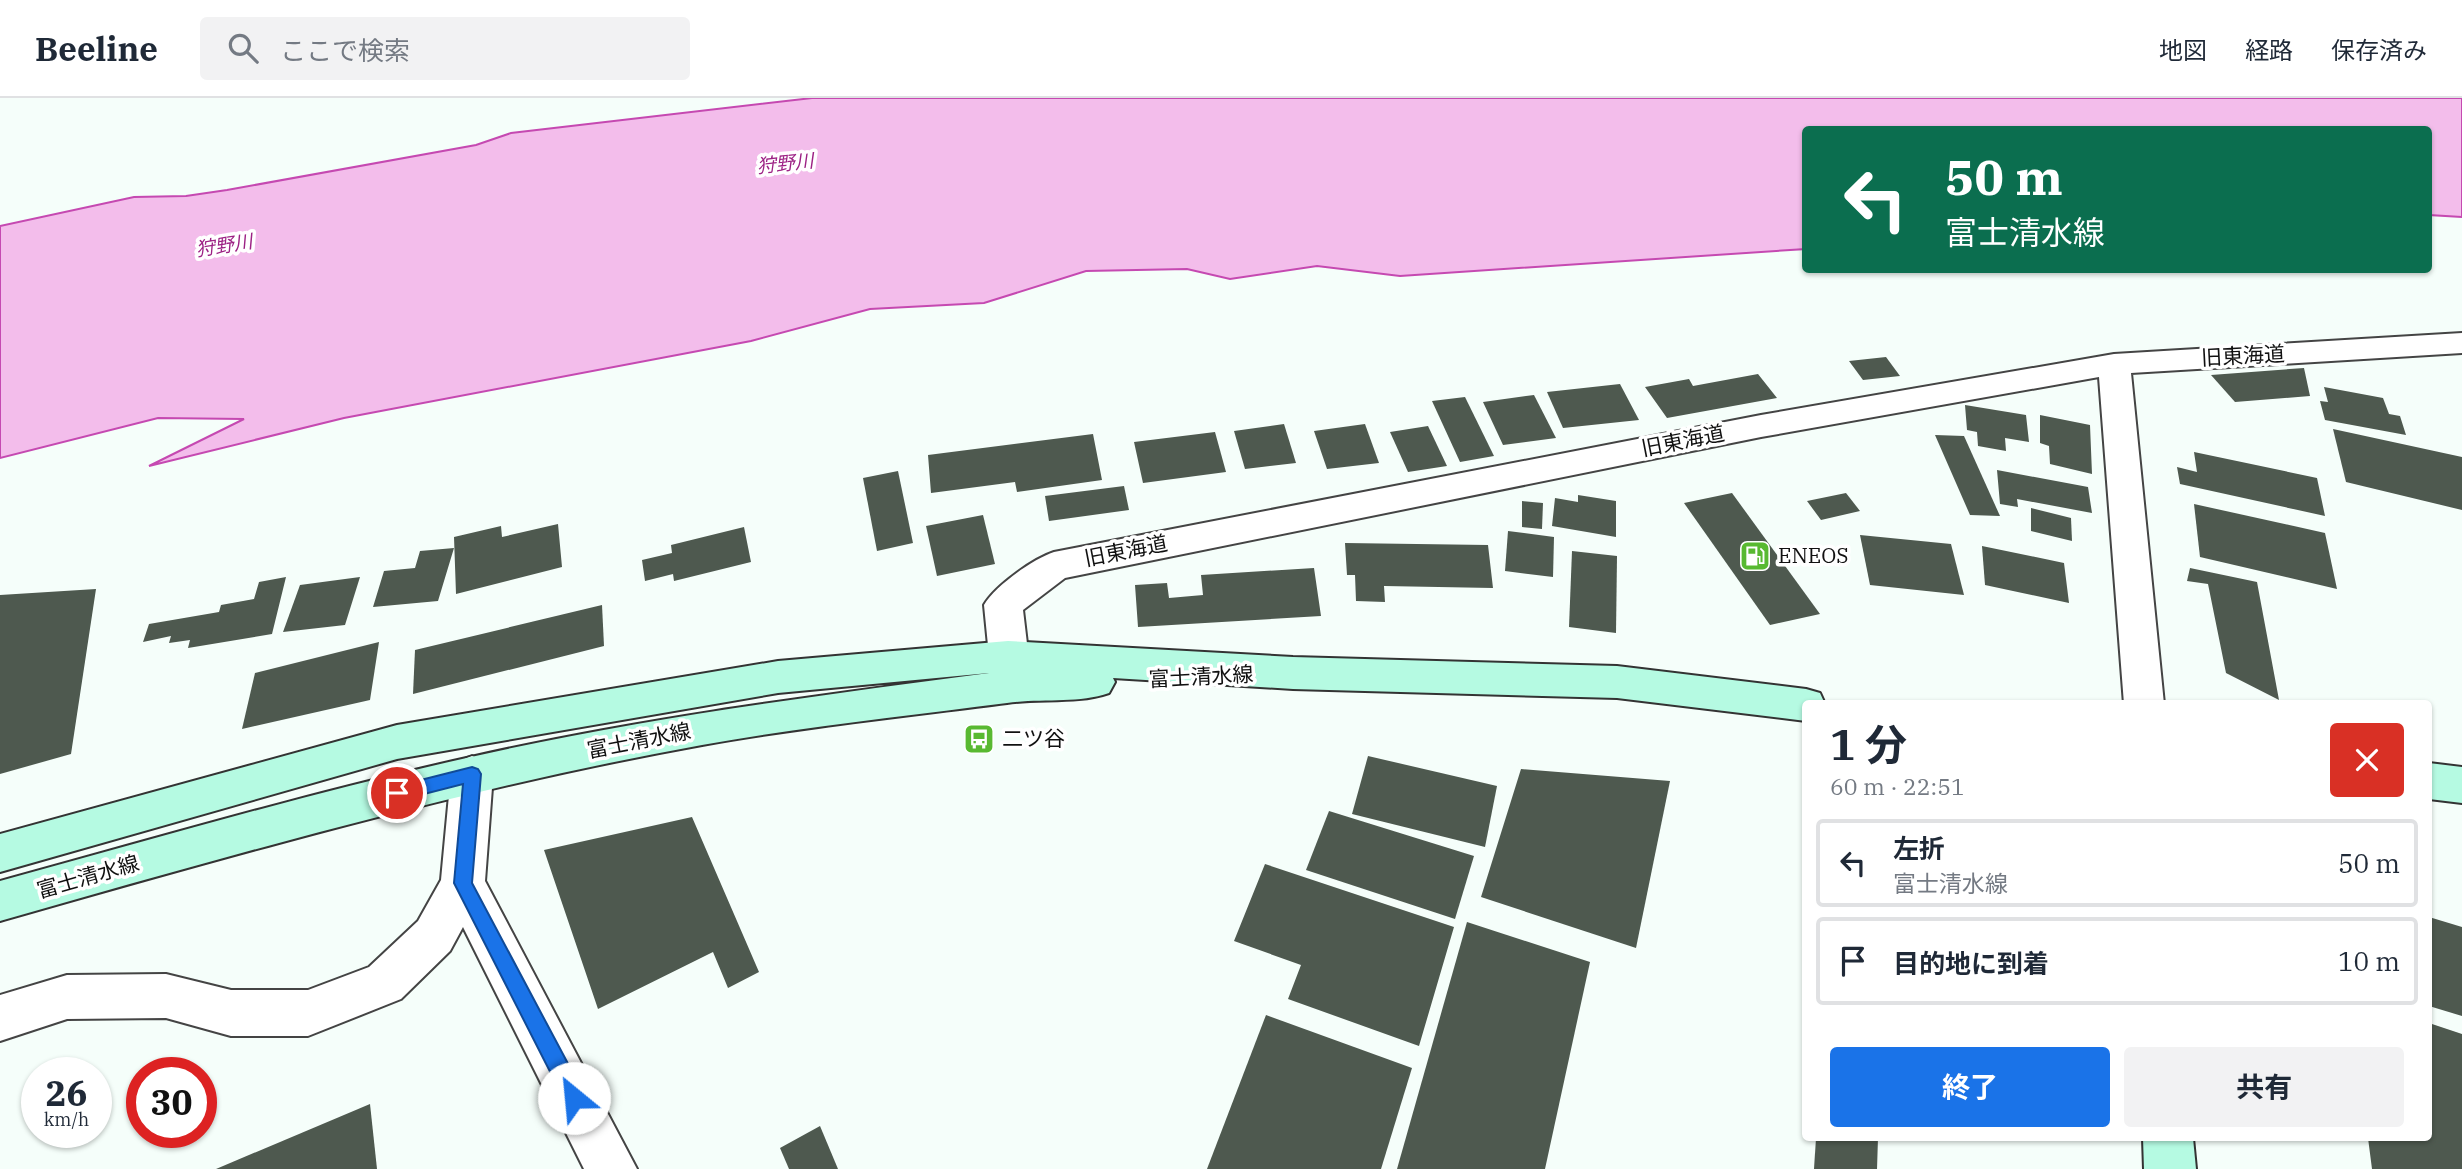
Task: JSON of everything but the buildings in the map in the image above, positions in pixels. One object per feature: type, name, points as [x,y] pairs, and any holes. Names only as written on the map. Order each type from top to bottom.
[{"type":"main road","name":"富士清水線","points":[[0,901],[246,832],[472,774],[1010,671]]},
{"type":"main road","name":"富士清水線","points":[[0,853],[397,742],[778,677],[1010,671],[1293,673],[1616,682],[1802,705]]},
{"type":"main road","points":[[2432,781],[2462,785]]},
{"type":"main road","points":[[2168,1141],[2170,1169]]},
{"type":"street","name":"旧東海道","points":[[1010,671],[1003,605],[1054,566],[1761,426],[2114,364],[2462,343]]},
{"type":"street","points":[[2114,364],[2144,700]]},
{"type":"street","points":[[0,1018],[67,997],[166,996],[231,1013],[308,1013],[384,983],[434,936],[463,883],[472,774]]},
{"type":"street","points":[[463,883],[611,1169]]},
{"type":"water","name":"狩野川","points":[[812,98],[2462,98],[2462,217],[2432,215],[2432,126],[1802,126],[1802,249],[1400,276],[1317,266],[1230,279],[1187,269],[1086,271],[984,303],[870,309],[751,341],[344,418],[149,466],[244,419],[158,418],[0,458],[0,226],[134,197],[186,196],[227,190],[476,145],[511,133]]},
{"type":"place","name":"ENEOS","points":[[1755,556]]},
{"type":"place","name":"二ツ谷","points":[[979,739]]},
{"type":"route","points":[[397,793],[472,774],[463,883],[574,1098]]}]
